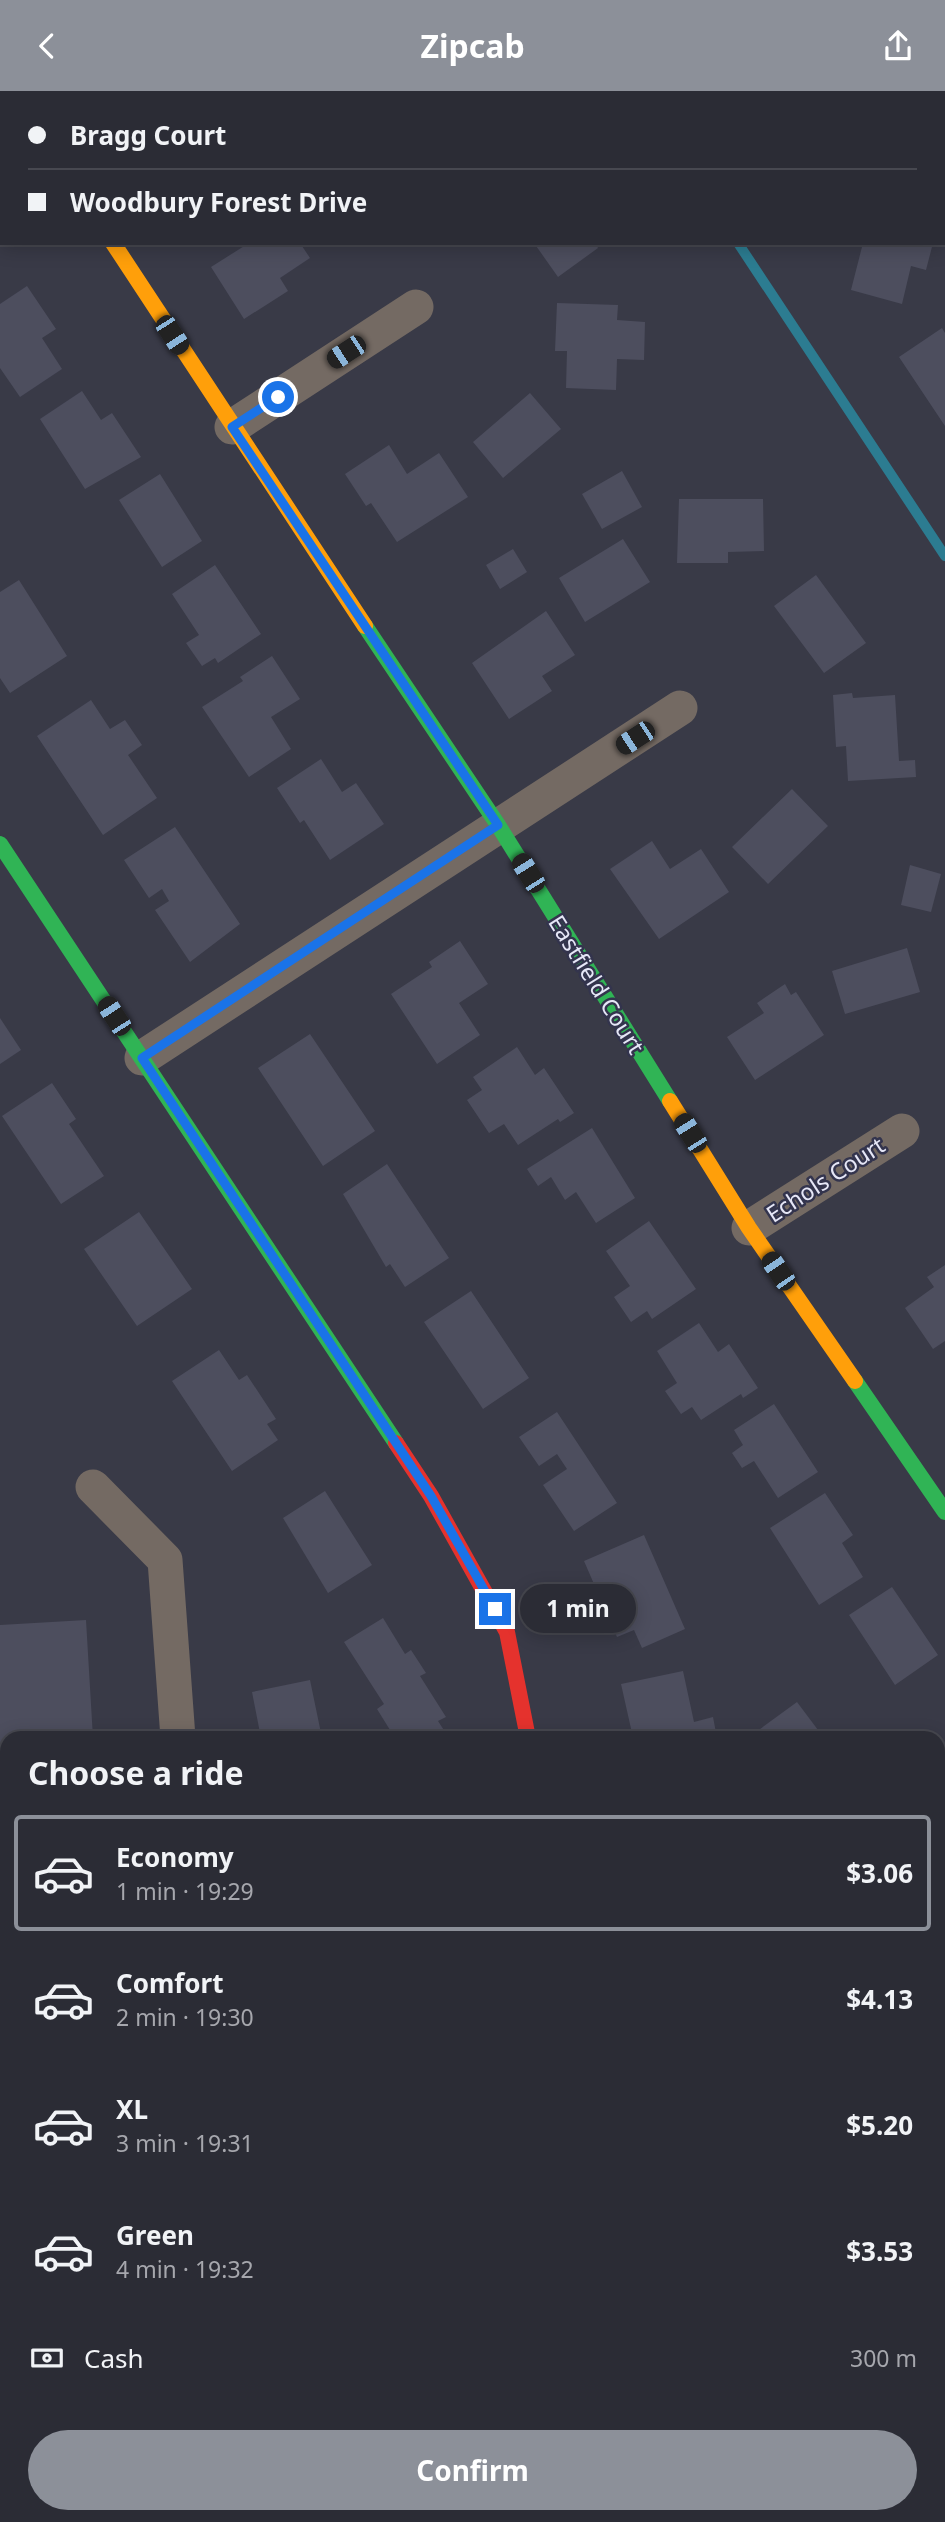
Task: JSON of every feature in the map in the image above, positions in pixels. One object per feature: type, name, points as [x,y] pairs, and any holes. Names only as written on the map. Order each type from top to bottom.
[{"type":"street","name":"Eastfield Court","points":[[114,245],[232,427],[498,825],[749,1228],[945,1512]]},
{"type":"street","points":[[232,427],[415,307]]},
{"type":"street","points":[[142,1058],[680,708]]},
{"type":"street","points":[[0,844],[437,1508],[507,1632],[527,1731]]},
{"type":"street","name":"Echols Court","points":[[749,1228],[902,1131]]},
{"type":"street","points":[[93,1487],[165,1560],[177,1731]]},
{"type":"building","points":[[246,245],[301,245],[310,258],[280,278],[288,291],[244,319],[211,267]]},
{"type":"building","points":[[535,245],[596,245],[598,248],[558,277]]},
{"type":"building","points":[[862,245],[932,245],[926,270],[911,266],[902,304],[851,290]]},
{"type":"building","points":[[27,286],[56,329],[42,338],[62,369],[20,397],[0,368],[0,304]]},
{"type":"building","points":[[557,303],[618,305],[617,320],[645,322],[644,360],[617,359],[616,390],[566,388],[567,351],[555,351]]},
{"type":"building","points":[[942,328],[945,333],[945,426],[899,357]]},
{"type":"building","points":[[82,391],[101,420],[112,413],[141,457],[85,489],[40,419]]},
{"type":"building","points":[[530,393],[561,429],[503,478],[473,442]]},
{"type":"building","points":[[389,445],[407,474],[439,453],[468,497],[397,542],[371,503],[366,506],[345,474]]},
{"type":"building","points":[[622,471],[642,507],[602,529],[582,494]]},
{"type":"building","points":[[160,474],[202,541],[162,567],[119,500]]},
{"type":"building","points":[[679,499],[763,499],[764,551],[728,552],[728,563],[677,563]]},
{"type":"building","points":[[623,539],[650,582],[585,622],[559,578]]},
{"type":"building","points":[[513,549],[527,572],[500,589],[486,565]]},
{"type":"building","points":[[215,565],[261,634],[218,663],[215,658],[202,666],[186,643],[199,635],[172,594]]},
{"type":"building","points":[[816,575],[866,643],[824,673],[774,606]]},
{"type":"building","points":[[19,580],[67,656],[10,693],[0,678],[0,592]]},
{"type":"building","points":[[546,611],[575,655],[542,676],[552,691],[509,719],[472,663]]},
{"type":"building","points":[[272,656],[300,699],[271,717],[291,749],[249,777],[202,707],[243,681],[240,677]]},
{"type":"building","points":[[852,693],[853,698],[895,695],[899,761],[915,760],[916,777],[848,781],[846,746],[836,747],[833,695]]},
{"type":"building","points":[[91,700],[110,729],[125,720],[142,745],[128,755],[157,798],[103,835],[37,736]]},
{"type":"building","points":[[321,759],[342,792],[356,783],[384,824],[330,860],[304,820],[300,823],[277,788]]},
{"type":"building","points":[[792,789],[828,826],[768,884],[732,847]]},
{"type":"building","points":[[175,827],[240,924],[190,962],[155,910],[169,901],[162,889],[149,898],[124,860]]},
{"type":"building","points":[[652,841],[670,869],[701,849],[729,892],[659,939],[610,869]]},
{"type":"building","points":[[910,865],[941,874],[931,912],[901,905]]},
{"type":"building","points":[[460,941],[488,984],[459,1003],[480,1035],[437,1064],[391,994],[432,967],[429,962]]},
{"type":"building","points":[[907,948],[920,992],[845,1014],[832,971]]},
{"type":"building","points":[[785,984],[791,995],[796,992],[824,1035],[755,1080],[727,1037],[764,1013],[757,1003]]},
{"type":"building","points":[[0,1018],[21,1050],[0,1064]]},
{"type":"building","points":[[310,1034],[375,1131],[323,1166],[258,1068]]},
{"type":"building","points":[[517,1047],[535,1075],[544,1068],[574,1113],[560,1122],[558,1119],[518,1145],[504,1124],[489,1133],[467,1100],[482,1090],[473,1077]]},
{"type":"building","points":[[52,1083],[76,1119],[69,1124],[104,1176],[61,1204],[2,1116]]},
{"type":"building","points":[[592,1128],[635,1198],[596,1223],[576,1192],[565,1200],[551,1177],[538,1186],[527,1169]]},
{"type":"building","points":[[387,1164],[449,1258],[405,1287],[390,1264],[386,1267],[343,1194]]},
{"type":"building","points":[[139,1212],[192,1289],[137,1326],[84,1249]]},
{"type":"building","points":[[649,1221],[696,1289],[652,1319],[647,1311],[631,1322],[614,1297],[630,1286],[606,1251]]},
{"type":"building","points":[[945,1265],[945,1341],[933,1349],[905,1308],[934,1287],[927,1277]]},
{"type":"building","points":[[471,1291],[529,1378],[483,1409],[424,1322]]},
{"type":"building","points":[[699,1323],[718,1352],[729,1344],[758,1388],[743,1398],[741,1394],[701,1420],[692,1407],[681,1414],[665,1391],[677,1383],[657,1351]]},
{"type":"building","points":[[219,1350],[239,1380],[247,1375],[276,1419],[267,1424],[278,1440],[232,1471],[172,1381]]},
{"type":"building","points":[[774,1404],[818,1472],[778,1498],[754,1461],[742,1468],[732,1453],[743,1445],[734,1430]]},
{"type":"building","points":[[557,1412],[617,1503],[574,1531],[543,1485],[567,1469],[557,1454],[539,1466],[519,1437]]},
{"type":"building","points":[[325,1491],[372,1565],[328,1593],[283,1518]]},
{"type":"building","points":[[825,1493],[853,1535],[842,1543],[863,1577],[819,1605],[770,1528]]},
{"type":"building","points":[[644,1535],[685,1629],[642,1648],[634,1630],[617,1637],[584,1561]]},
{"type":"building","points":[[892,1587],[938,1655],[895,1685],[849,1615]]},
{"type":"building","points":[[383,1618],[405,1654],[411,1650],[426,1673],[420,1676],[446,1717],[438,1721],[444,1731],[391,1731],[377,1709],[384,1704],[344,1642]]},
{"type":"building","points":[[86,1620],[93,1731],[0,1731],[0,1625]]},
{"type":"building","points":[[683,1671],[694,1722],[713,1717],[716,1731],[632,1731],[621,1684]]},
{"type":"building","points":[[310,1680],[321,1731],[260,1731],[252,1692]]},
{"type":"building","points":[[797,1702],[819,1731],[757,1731]]},
{"type":"waterway","points":[[739,245],[945,556]]},
{"type":"traffic: fast","points":[[365,626],[498,825],[670,1101]]},
{"type":"traffic: fast","points":[[0,844],[396,1443]]},
{"type":"traffic: fast","points":[[855,1381],[945,1512]]},
{"type":"traffic: slow","points":[[114,245],[365,626]]},
{"type":"traffic: slow","points":[[670,1101],[749,1228],[855,1381]]},
{"type":"traffic: jam","points":[[396,1443],[431,1496],[507,1632],[527,1731]]},
{"type":"route","points":[[278,397],[232,427],[498,825],[142,1058],[431,1496],[495,1609]]}]
